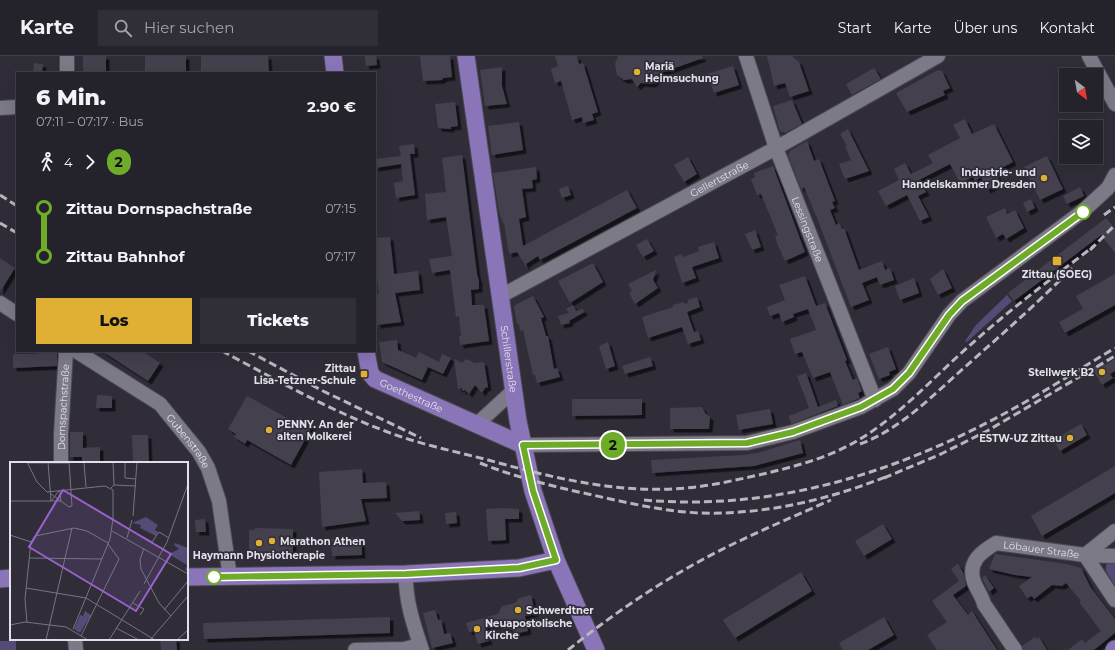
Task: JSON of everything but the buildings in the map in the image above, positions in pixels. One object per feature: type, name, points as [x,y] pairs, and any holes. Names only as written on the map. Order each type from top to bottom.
[{"type":"main road","points":[[333,56],[335,72]]},
{"type":"main road","name":"Schillerstraße","points":[[466,56],[512,392],[533,491],[556,560],[596,650]]},
{"type":"main road","name":"Goethestraße","points":[[366,352],[370,373],[375,379],[523,445]]},
{"type":"main road","points":[[188,577],[406,574],[519,568],[556,560]]},
{"type":"street","points":[[67,56],[67,72]]},
{"type":"street","name":"Lessingstraße","points":[[746,56],[776,148],[875,400]]},
{"type":"street","name":"Gellertstraße","points":[[499,297],[776,148],[938,56]]},
{"type":"street","points":[[1089,56],[1115,104]]},
{"type":"street","points":[[0,108],[16,107]]},
{"type":"street","points":[[523,445],[747,443],[793,432],[861,407],[893,389],[909,373],[949,315],[962,301],[1083,211],[1108,188],[1115,175]]},
{"type":"street","points":[[0,303],[16,313]]},
{"type":"street","name":"Dornspachstraße","points":[[61,462],[61,434],[66,352]]},
{"type":"street","name":"Gubenstraße","points":[[78,352],[160,404],[199,452],[210,473],[219,501],[230,577]]},
{"type":"street","points":[[476,425],[512,392]]},
{"type":"street","points":[[1115,531],[1085,555],[1115,600]]},
{"type":"street","name":"Löbauer Straße","points":[[1015,650],[984,604],[982,597],[973,581],[972,564],[976,556],[996,543],[1085,555],[1115,556]]},
{"type":"street","points":[[355,650],[404,649],[421,647],[411,615],[406,588],[406,574]]},
{"type":"street","points":[[75,640],[76,650]]},
{"type":"shaded area","points":[[1007,295],[1012,301],[967,342],[965,341],[976,325]]},
{"type":"shaded area","points":[[1108,563],[1115,563],[1115,586],[1106,571],[1106,565]]},
{"type":"shaded area","points":[[0,641],[16,641],[16,650],[0,650]]},
{"type":"railway","points":[[0,195],[16,205]]},
{"type":"railway","points":[[1104,215],[1115,207]]},
{"type":"railway","points":[[0,223],[16,232]]},
{"type":"railway","points":[[1090,250],[1115,225]]},
{"type":"railway","points":[[224,352],[343,414],[398,436],[423,444],[537,473],[611,487],[636,489],[695,487],[723,483],[798,465],[836,452],[860,439],[903,408],[968,347],[1030,295],[1094,246]]},
{"type":"railway","points":[[860,444],[889,430],[929,400],[1019,319],[1072,268]]},
{"type":"railway","points":[[644,500],[691,502],[736,500],[782,494],[826,485],[870,472],[956,438],[998,417],[1115,348]]},
{"type":"railway","points":[[250,352],[323,391],[421,438]]},
{"type":"railway","points":[[884,478],[941,454],[987,431],[1115,356]]},
{"type":"railway","points":[[480,463],[520,477],[574,491],[657,508],[699,513],[748,511],[795,504],[819,499],[865,485],[888,476]]},
{"type":"railway","points":[[568,650],[646,593],[709,556],[743,539],[831,500]]},
{"type":"bus line","name":"2","points":[[214,577],[406,574],[519,568],[556,560],[533,491],[523,445],[557,446],[747,443],[767,440],[793,432],[861,407],[893,389],[909,373],[949,315],[962,301],[1083,212]]},
{"type":"place","name":"Mariä Heimsuchung","points":[[637,72]]},
{"type":"place","name":"Industrie- und Handelskammer Dresden","points":[[1044,178]]},
{"type":"place","name":"Zittau (SOEG)","points":[[1057,261]]},
{"type":"place","name":"Stellwerk B2","points":[[1102,372]]},
{"type":"place","name":"Zittau Lisa-Tetzner-Schule","points":[[364,374]]},
{"type":"place","name":"PENNY. An der alten Molkerei","points":[[269,430]]},
{"type":"place","name":"ESTW-UZ Zittau","points":[[1070,438]]},
{"type":"place","name":"Marathon Athen","points":[[272,541]]},
{"type":"place","name":"Haymann Physiotherapie","points":[[259,543]]},
{"type":"place","name":"Schwerdtner","points":[[518,610]]},
{"type":"place","name":"Neuapostolische Kirche","points":[[477,629]]}]
